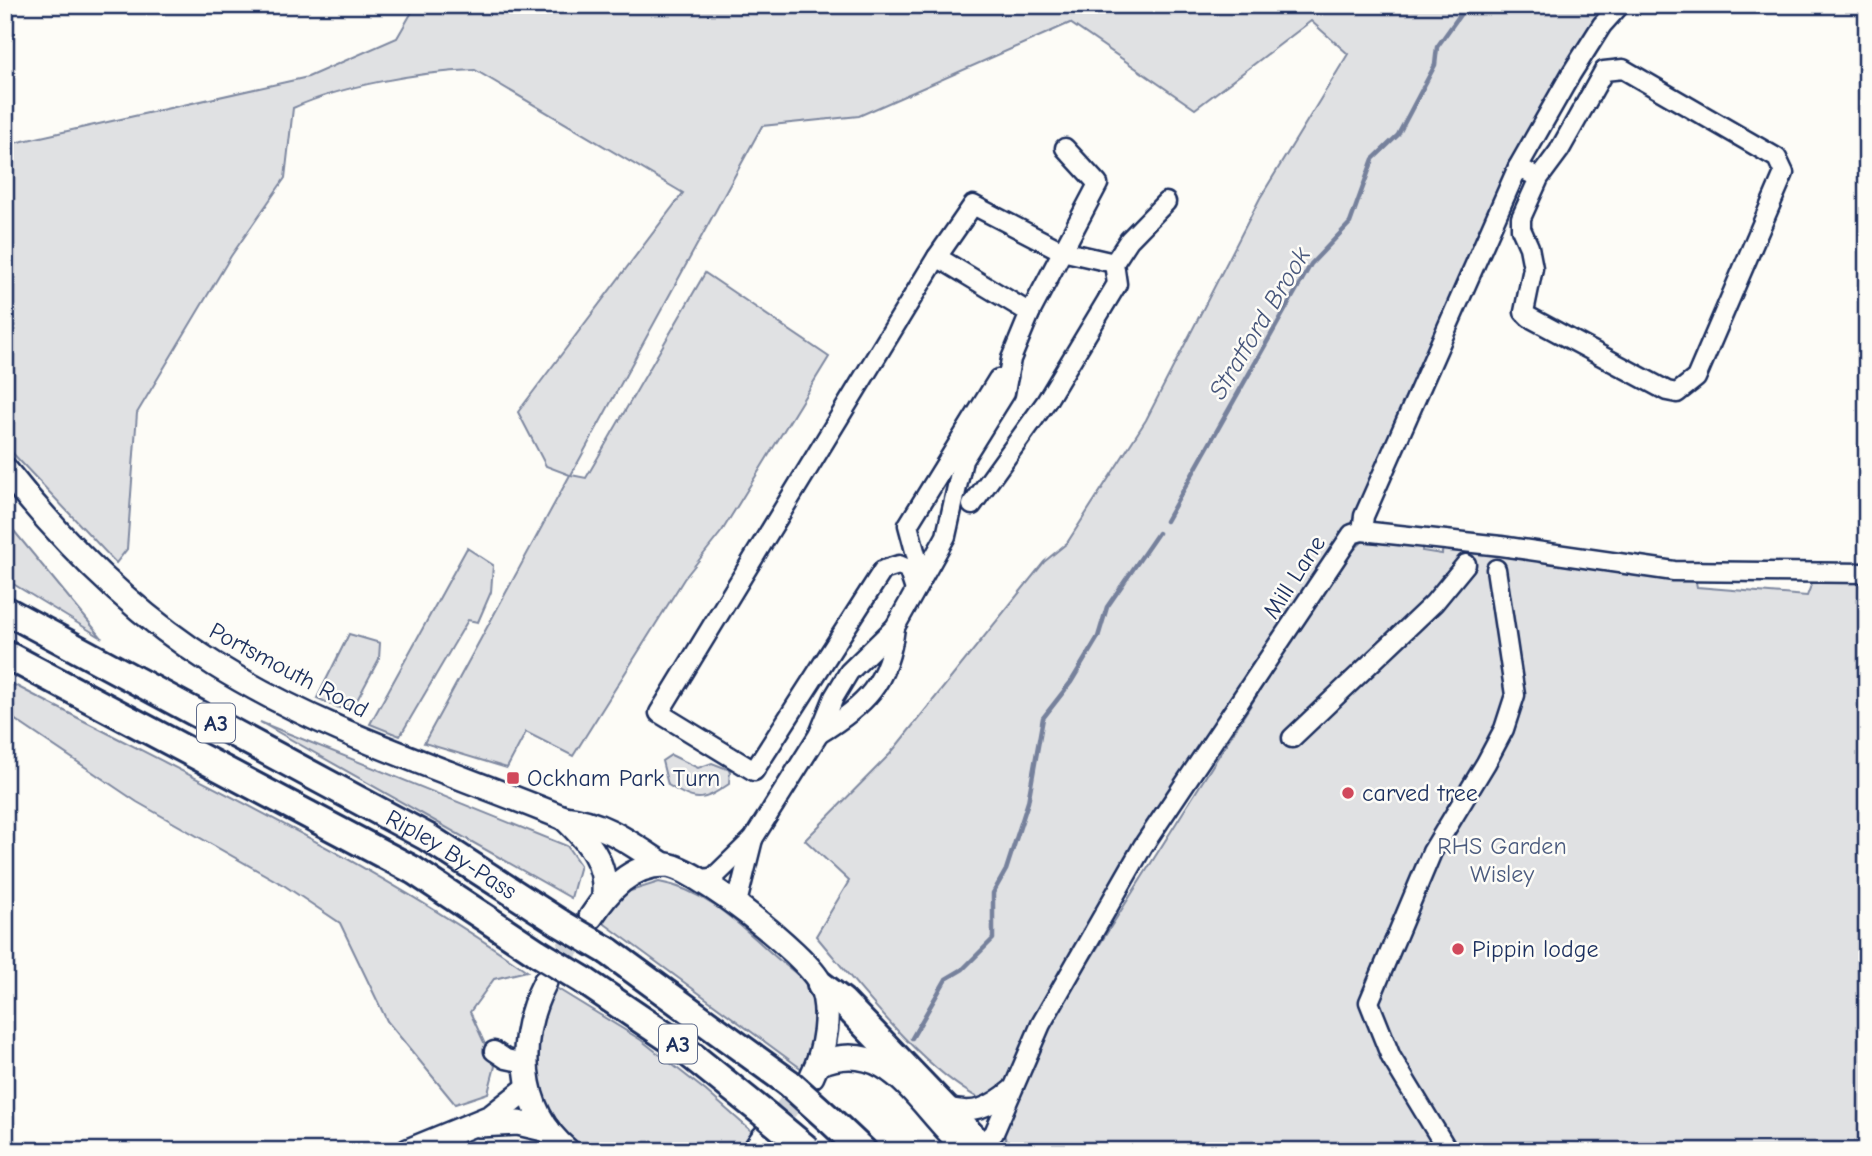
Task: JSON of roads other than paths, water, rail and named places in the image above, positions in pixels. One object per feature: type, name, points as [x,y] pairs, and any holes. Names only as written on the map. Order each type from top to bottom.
[{"type":"highway","name":"Ripley By-Pass","points":[[5,610],[427,837],[608,951],[699,1015],[806,1075],[829,1119],[863,1151]]},
{"type":"highway","name":"Ripley By-Pass","points":[[5,654],[413,870],[676,1042],[761,1135],[809,1150]]},
{"type":"highway","points":[[821,985],[842,1001],[984,1148]]},
{"type":"main road","name":"Portsmouth Road","points":[[5,469],[63,538],[99,573],[137,607],[214,664],[353,734],[564,818],[584,820],[664,865],[681,869],[736,906],[790,949],[807,965],[821,985]]},
{"type":"main road","name":"Portsmouth Road","points":[[564,818],[603,865],[604,896]]},
{"type":"main road","points":[[591,917],[604,896],[637,871],[664,865]]},
{"type":"main road","points":[[545,982],[534,1002],[525,1063],[528,1088],[548,1129],[566,1150]]},
{"type":"main road","points":[[806,1075],[825,1033],[821,985]]},
{"type":"main road","points":[[806,1075],[855,1055],[878,1062],[900,1079],[963,1146],[984,1148]]},
{"type":"main road","points":[[408,1151],[471,1126],[513,1103],[528,1088]]},
{"type":"main road","points":[[471,1126],[512,1123],[548,1129]]},
{"type":"street","name":"Mill Lane","points":[[984,1148],[994,1133],[1047,1013],[1143,846],[1348,539],[1362,531],[1364,516],[1399,433],[1518,167],[1571,74],[1602,25],[1620,5]]},
{"type":"street","points":[[1614,68],[1623,69],[1777,158],[1784,173],[1696,378],[1688,388],[1677,393],[1667,391],[1524,312],[1533,268],[1529,247],[1521,229],[1521,218],[1539,178],[1559,150],[1604,71],[1614,68]]},
{"type":"street","points":[[699,880],[714,877],[753,839],[819,734],[834,697],[854,664],[895,627],[946,536],[963,460],[1006,393],[1011,359],[1030,313],[1098,184],[1065,148]]},
{"type":"street","points":[[1518,167],[1539,178]]},
{"type":"street","points":[[972,505],[1046,402],[1117,284],[1114,263],[1129,240],[1166,202]]},
{"type":"street","points":[[919,583],[908,569],[899,565],[883,570],[754,771],[659,713],[937,257],[973,205],[1062,251],[1114,263]]},
{"type":"street","points":[[937,257],[1030,313]]},
{"type":"street","points":[[919,583],[908,525],[998,379],[1008,377]]},
{"type":"street","points":[[1362,531],[1501,546],[1674,571],[1867,573]]},
{"type":"street","points":[[1292,738],[1434,603],[1466,564]]},
{"type":"street","points":[[1448,1151],[1391,1057],[1369,1002],[1432,852],[1504,729],[1515,695],[1496,569]]},
{"type":"street","points":[[819,734],[854,713],[873,691],[892,654],[895,627]]},
{"type":"street","points":[[736,906],[753,839]]},
{"type":"street","points":[[494,1051],[506,1059],[525,1063]]},
{"type":"street","points":[[946,1107],[964,1112],[981,1110],[1013,1088]]},
{"type":"waterway","name":"Stratford Brook","points":[[1166,521],[1311,264],[1350,223],[1373,159],[1398,135],[1435,65],[1437,47],[1467,5]]},
{"type":"waterway","name":"Stratford Brook","points":[[912,1038],[946,979],[963,969],[993,939],[993,893],[1006,870],[1028,802],[1043,718],[1071,682],[1098,637],[1107,607],[1158,533]]},
{"type":"tunnel","points":[[547,979],[587,921]]},
{"type":"tunnel","points":[[764,1137],[810,1079]]},
{"type":"place","name":"Ockham Park Turn","points":[[513,778]]},
{"type":"place","name":"carved tree","points":[[1348,793]]},
{"type":"place","name":"Pippin lodge","points":[[1458,949]]},
{"type":"park label","name":"RHS Garden Wisley","points":[[1502,860]]}]
